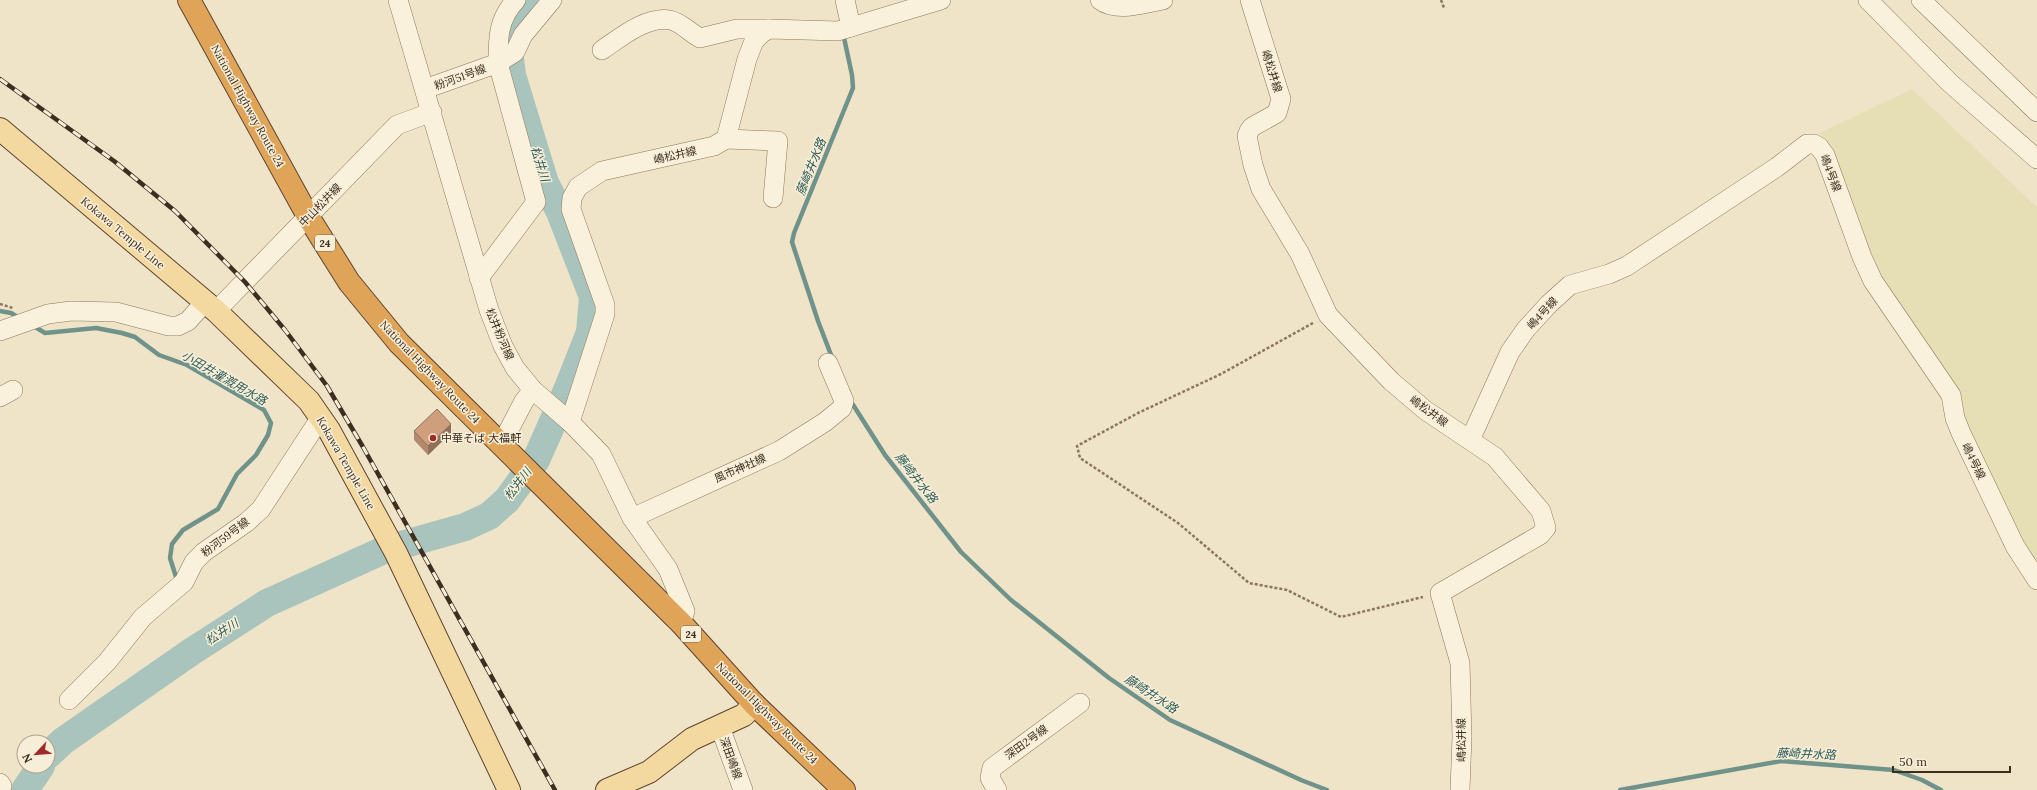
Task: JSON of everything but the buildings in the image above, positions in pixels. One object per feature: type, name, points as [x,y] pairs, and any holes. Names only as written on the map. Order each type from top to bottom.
[{"type":"highway","name":"National Highway Route 24","points":[[190,0],[309,218],[349,282],[399,343],[681,623],[754,704],[844,790]]},
{"type":"main road","name":"Kokawa Temple Line","points":[[0,129],[211,307],[310,401],[330,430],[392,546],[509,790]]},
{"type":"main road","points":[[607,790],[649,772],[692,739],[744,715],[754,704]]},
{"type":"street","name":"松井粉河線","points":[[398,0],[432,112],[479,278],[489,310],[504,346],[515,368],[535,392],[567,420],[601,454],[618,485],[632,518],[668,569],[685,611],[681,623]]},
{"type":"street","name":"粉河51号線","points":[[425,89],[504,59],[498,43],[501,26],[505,11],[516,0]]},
{"type":"street","points":[[479,278],[536,202],[504,59],[552,0]]},
{"type":"street","points":[[845,0],[845,29]]},
{"type":"street","points":[[602,50],[630,32],[655,21],[671,20],[700,38],[737,29],[845,29],[941,0]]},
{"type":"street","points":[[1100,0],[1105,4],[1120,7],[1163,0]]},
{"type":"street","name":"嶋松井線","points":[[1250,0],[1281,99],[1277,112],[1252,126],[1249,131],[1247,136],[1253,165],[1261,189],[1300,254],[1328,315],[1391,381],[1425,410],[1495,458],[1542,511],[1546,528],[1540,535],[1440,593],[1460,662],[1462,737],[1460,790]]},
{"type":"street","points":[[1868,0],[1950,83],[2037,158]]},
{"type":"street","points":[[1921,0],[2037,112]]},
{"type":"street","points":[[769,29],[762,33],[754,41],[747,59],[726,139],[778,141],[773,198]]},
{"type":"street","name":"中山松井線","points":[[0,331],[25,321],[56,313],[94,310],[116,312],[169,326],[178,326],[188,321],[211,307],[309,218],[397,125],[432,112]]},
{"type":"street","name":"嶋松井線","points":[[567,420],[605,314],[605,306],[571,209],[572,198],[578,187],[602,172],[714,146],[726,139]]},
{"type":"street","name":"嶋4号線","points":[[1470,440],[1510,352],[1540,314],[1570,285],[1609,274],[1627,266],[1777,167],[1807,144],[1814,144],[1820,147],[1826,155],[1862,257],[1874,281],[1951,395],[1955,418],[1961,433],[2015,546],[2037,580]]},
{"type":"street","name":"風市神社線","points":[[632,518],[779,451],[825,422],[842,408],[844,401],[828,363]]},
{"type":"street","points":[[504,448],[524,400],[535,392]]},
{"type":"street","name":"粉河59号線","points":[[69,700],[107,662],[143,617],[179,586],[194,562],[204,552],[247,522],[261,509],[321,417]]},
{"type":"street","name":"深田2号線","points":[[997,790],[990,778],[992,768],[1080,703]]},
{"type":"street","name":"深田嶋線","points":[[720,727],[743,790]]},
{"type":"street","points":[[0,783],[2,786],[0,790]]},
{"type":"path","points":[[1441,0],[1444,8]]},
{"type":"path","points":[[1328,315],[1221,374],[1138,413],[1077,446],[1080,458],[1178,523],[1249,583],[1287,590],[1340,617],[1440,593]]},
{"type":"shaded area","points":[[1912,89],[2037,207],[2037,565],[2021,540],[1964,423],[1960,394],[1879,272],[1820,133]]},
{"type":"waterway","name":"松井川","points":[[56,748],[63,741],[191,652],[267,603],[384,550],[465,527],[489,516],[507,500],[536,460],[568,388],[590,332],[593,297],[560,212],[545,183],[512,75],[509,51],[512,35],[530,7],[537,0]]},
{"type":"waterway","name":"藤崎井水路","points":[[833,360],[818,321],[792,242],[794,233],[853,88],[852,75],[843,33]]},
{"type":"waterway","name":"小田井灌漑用水路","points":[[0,311],[11,313],[19,318]]},
{"type":"waterway","name":"小田井灌漑用水路","points":[[32,325],[45,333],[96,328],[135,337],[159,355],[187,365],[264,410],[271,423],[268,435],[256,455],[237,474],[218,509],[183,530],[172,544],[170,558],[177,580]]},
{"type":"waterway","name":"藤崎井水路","points":[[850,400],[885,455],[961,552],[1011,600],[1109,678],[1170,720],[1301,780],[1327,790]]},
{"type":"waterway","name":"藤崎井水路","points":[[1620,790],[1781,761],[1894,770],[1922,780],[1941,790]]},
{"type":"waterway","name":"松井川","points":[[25,790],[36,774]]},
{"type":"railway","points":[[0,79],[114,161],[175,211],[245,282],[285,330],[327,386],[363,447],[555,790]]},
{"type":"place","name":"中華そば 大福軒","points":[[433,438]]}]
